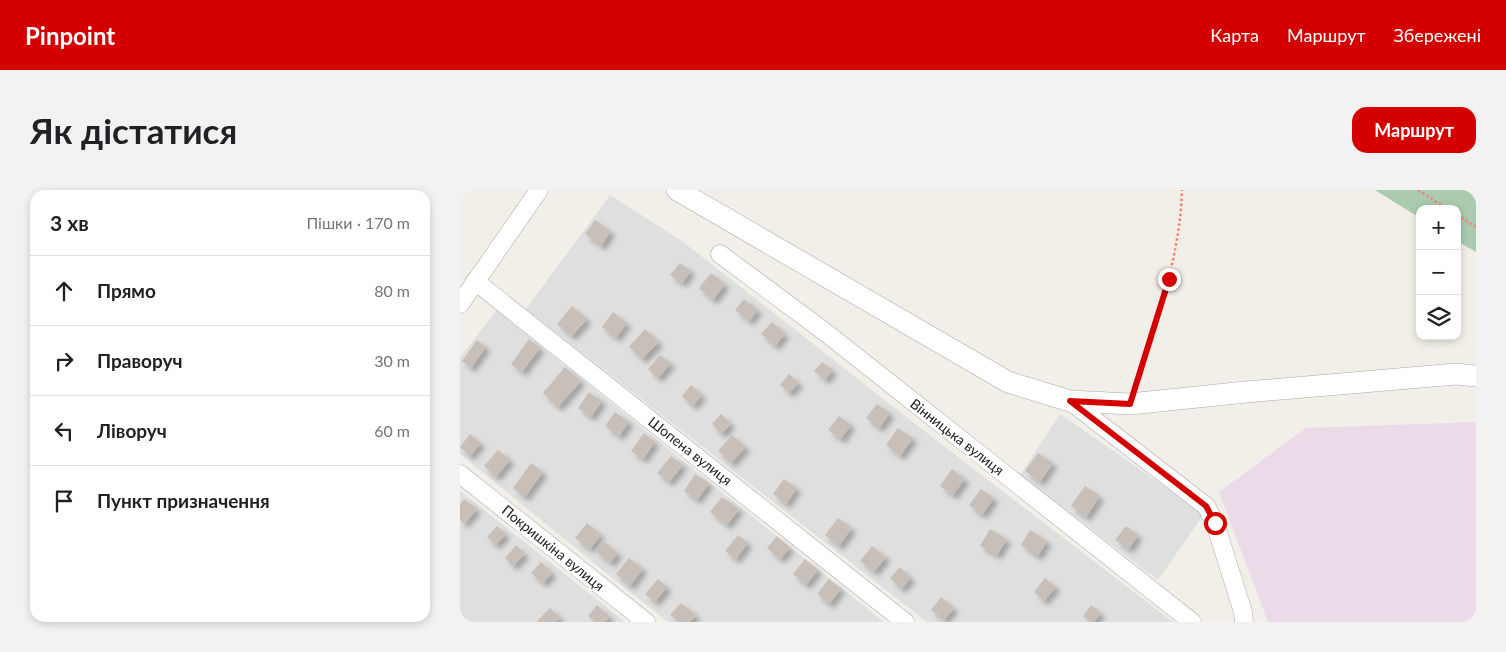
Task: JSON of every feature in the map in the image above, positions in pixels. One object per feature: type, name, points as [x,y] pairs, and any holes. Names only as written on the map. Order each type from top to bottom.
[{"type":"street","points":[[460,304],[539,190]]},
{"type":"street","points":[[677,190],[1008,382],[1070,401],[1130,404],[1456,374],[1476,376]]},
{"type":"street","name":"Вінницька вулиця","points":[[720,254],[826,332],[1192,622]]},
{"type":"street","name":"Шопена вулиця","points":[[475,281],[905,622]]},
{"type":"street","points":[[1070,401],[1206,506],[1215,523],[1244,622]]},
{"type":"street","name":"Покришкіна вулиця","points":[[460,474],[646,622]]},
{"type":"path","points":[[1130,404],[1169,279],[1182,190]]},
{"type":"path","points":[[1418,190],[1441,205]]},
{"type":"path","points":[[1461,218],[1476,227]]},
{"type":"shaded area","points":[[610,195],[682,241],[914,423],[1173,622],[927,622],[526,309]]},
{"type":"shaded area","points":[[497,310],[884,622],[668,622],[610,576],[460,454],[460,357]]},
{"type":"shaded area","points":[[1060,414],[1204,514],[1158,580],[1020,475]]},
{"type":"shaded area","points":[[1476,422],[1476,622],[1268,622],[1219,492],[1306,428]]},
{"type":"shaded area","points":[[460,491],[594,597],[625,622],[460,622]]},
{"type":"green space","points":[[1375,190],[1476,190],[1476,252],[1461,243],[1461,205],[1416,205],[1416,216]]},
{"type":"building","points":[[595,220],[611,231],[601,246],[585,234]]},
{"type":"building","points":[[680,263],[691,271],[682,283],[670,275]]},
{"type":"building","points":[[711,273],[725,284],[713,300],[699,288]]},
{"type":"building","points":[[744,299],[758,310],[749,321],[735,310]]},
{"type":"building","points":[[572,306],[587,319],[572,336],[557,324]]},
{"type":"building","points":[[613,312],[627,323],[616,338],[602,327]]},
{"type":"building","points":[[772,322],[785,334],[775,346],[761,334]]},
{"type":"building","points":[[645,329],[659,342],[642,359],[629,347]]},
{"type":"building","points":[[529,339],[540,348],[522,372],[511,364]]},
{"type":"building","points":[[477,340],[486,347],[471,368],[462,361]]},
{"type":"building","points":[[660,355],[671,363],[658,378],[648,369]]},
{"type":"building","points":[[822,362],[833,370],[825,380],[814,371]]},
{"type":"building","points":[[565,367],[581,381],[558,407],[543,393]]},
{"type":"building","points":[[789,374],[799,383],[789,393],[780,385]]},
{"type":"building","points":[[691,385],[702,395],[693,406],[682,396]]},
{"type":"building","points":[[589,392],[602,401],[591,417],[578,408]]},
{"type":"building","points":[[877,404],[890,413],[879,428],[866,418]]},
{"type":"building","points":[[615,412],[629,422],[619,436],[605,426]]},
{"type":"building","points":[[721,414],[731,424],[721,434],[712,424]]},
{"type":"building","points":[[839,416],[851,425],[841,439],[828,430]]},
{"type":"building","points":[[898,428],[913,438],[900,456],[886,445]]},
{"type":"building","points":[[644,433],[655,442],[643,459],[631,451]]},
{"type":"building","points":[[470,434],[481,443],[470,456],[460,447]]},
{"type":"building","points":[[732,435],[746,447],[731,463],[718,451]]},
{"type":"building","points":[[498,450],[510,460],[496,477],[484,466]]},
{"type":"building","points":[[1038,453],[1053,463],[1040,482],[1025,471]]},
{"type":"building","points":[[671,456],[683,465],[669,482],[657,473]]},
{"type":"building","points":[[531,463],[543,472],[525,497],[513,488]]},
{"type":"building","points":[[952,469],[965,479],[953,495],[940,486]]},
{"type":"building","points":[[695,474],[709,483],[697,500],[684,491]]},
{"type":"building","points":[[784,479],[797,488],[786,504],[773,494]]},
{"type":"building","points":[[1085,486],[1100,496],[1086,517],[1071,506]]},
{"type":"building","points":[[981,489],[994,498],[982,515],[969,505]]},
{"type":"building","points":[[722,497],[739,509],[727,525],[710,512]]},
{"type":"building","points":[[464,499],[477,509],[464,524],[460,520],[460,504]]},
{"type":"building","points":[[838,518],[852,528],[839,546],[825,535]]},
{"type":"building","points":[[587,523],[601,535],[590,549],[575,538]]},
{"type":"building","points":[[497,526],[506,534],[496,545],[487,537]]},
{"type":"building","points":[[1126,526],[1138,535],[1129,549],[1115,540]]},
{"type":"building","points":[[990,529],[1007,539],[997,555],[980,546]]},
{"type":"building","points":[[1030,530],[1047,541],[1038,556],[1021,545]]},
{"type":"building","points":[[738,535],[748,543],[736,559],[725,551]]},
{"type":"building","points":[[777,536],[790,548],[780,559],[767,548]]},
{"type":"building","points":[[603,541],[618,553],[610,563],[595,551]]},
{"type":"building","points":[[516,545],[525,554],[513,566],[505,558]]},
{"type":"building","points":[[872,546],[886,557],[874,572],[860,561]]},
{"type":"building","points":[[629,558],[643,569],[630,586],[616,574]]},
{"type":"building","points":[[805,559],[818,570],[806,585],[793,574]]},
{"type":"building","points":[[541,562],[552,573],[543,583],[531,573]]},
{"type":"building","points":[[900,567],[911,578],[901,589],[890,578]]},
{"type":"building","points":[[1045,578],[1056,587],[1044,601],[1034,592]]},
{"type":"building","points":[[658,579],[667,587],[655,602],[645,594]]},
{"type":"building","points":[[829,579],[841,589],[829,604],[817,594]]},
{"type":"building","points":[[941,597],[954,608],[944,620],[931,610]]},
{"type":"building","points":[[681,603],[696,615],[690,622],[679,622],[670,615]]},
{"type":"building","points":[[597,605],[610,617],[605,622],[595,622],[588,616]]},
{"type":"building","points":[[1091,605],[1101,613],[1094,622],[1083,616]]},
{"type":"building","points":[[550,608],[560,618],[556,622],[538,622],[537,621]]},
{"type":"route","points":[[1169,279],[1130,404],[1070,401],[1206,506],[1215,523]]}]
